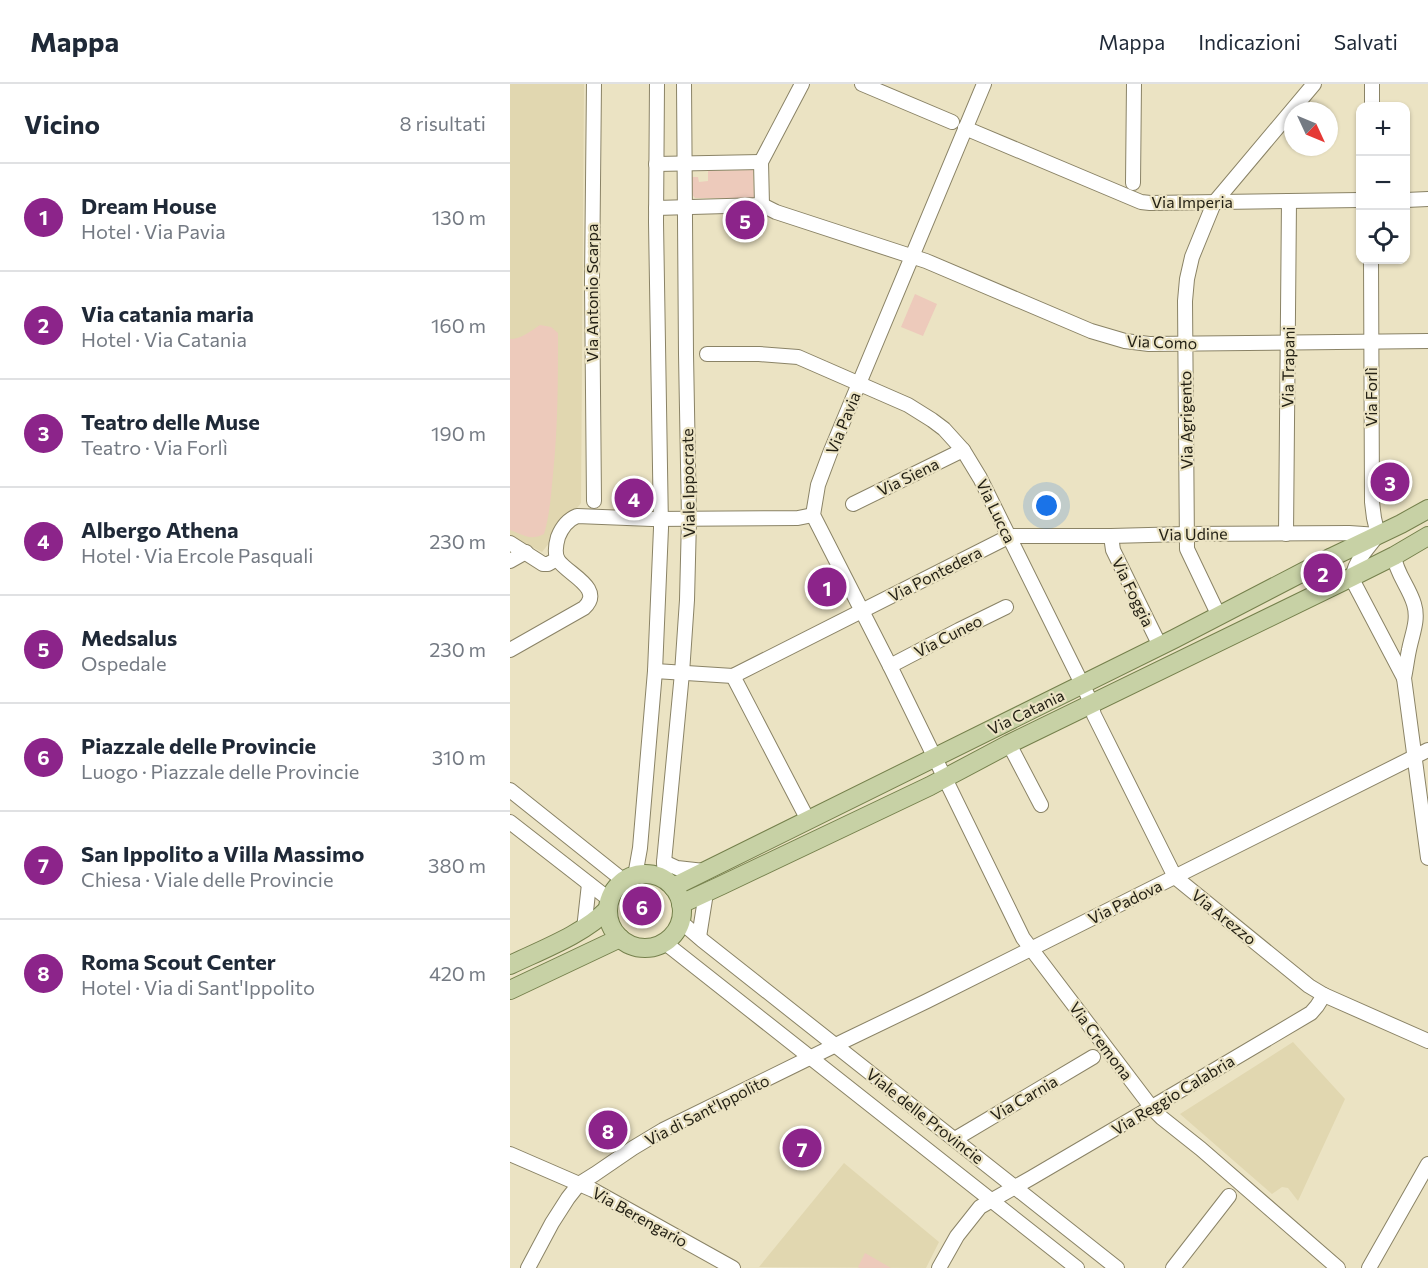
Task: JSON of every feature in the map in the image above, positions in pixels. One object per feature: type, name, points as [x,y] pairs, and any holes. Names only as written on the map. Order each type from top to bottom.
[{"type":"main road","name":"Via Catania","points":[[675,898],[706,871],[1220,616],[1428,508]]},
{"type":"main road","name":"Via Catania","points":[[675,898],[706,893],[1352,577],[1428,536]]},
{"type":"main road","points":[[510,965],[584,929],[599,918],[609,905],[614,891],[629,878],[648,874],[656,876],[675,898],[673,934],[656,946],[641,948],[630,945],[613,930],[610,923],[609,905]]},
{"type":"main road","points":[[510,990],[620,938]]},
{"type":"street","name":"Via Antonio Scarpa","points":[[594,84],[592,272],[594,501]]},
{"type":"street","name":"Viale Ippocrate","points":[[629,878],[640,848],[655,671],[661,519],[656,208],[657,84]]},
{"type":"street","name":"Viale Ippocrate","points":[[675,898],[663,862],[687,600],[689,519],[684,84]]},
{"type":"street","points":[[656,208],[762,205],[761,162],[802,84]]},
{"type":"street","points":[[862,84],[952,122]]},
{"type":"street","name":"Via Pavia","points":[[813,515],[818,485],[984,84]]},
{"type":"street","points":[[1133,183],[1134,84]]},
{"type":"street","name":"Via Agrigento","points":[[1220,616],[1187,549],[1185,301],[1189,268],[1214,203],[1314,84]]},
{"type":"street","points":[[1372,84],[1372,102]]},
{"type":"street","name":"Via Imperia","points":[[965,128],[1141,202],[1356,200]]},
{"type":"street","points":[[656,164],[761,162]]},
{"type":"street","points":[[1410,200],[1428,199]]},
{"type":"street","name":"Via Trapani","points":[[1286,534],[1289,201]]},
{"type":"street","name":"Via Como","points":[[762,205],[776,212],[912,256],[1092,331],[1140,344],[1428,341]]},
{"type":"street","name":"Via Forlì","points":[[1371,264],[1372,508],[1378,535]]},
{"type":"street","name":"Via Lucca","points":[[707,354],[798,357],[908,405],[944,429],[963,450],[980,478],[1082,685]]},
{"type":"street","name":"Via Siena","points":[[853,504],[963,450]]},
{"type":"street","points":[[510,650],[584,608],[590,600],[588,589],[582,581],[557,559],[556,542],[569,519],[577,516],[689,519],[798,518],[813,515],[935,757]]},
{"type":"street","name":"Via Udine","points":[[1008,537],[1354,533],[1378,535]]},
{"type":"street","points":[[1378,535],[1358,563],[1352,577],[1354,585],[1404,678]]},
{"type":"street","name":"Via Foggia","points":[[1111,536],[1113,550],[1160,646]]},
{"type":"street","name":"Via Pontedera","points":[[733,676],[1008,537]]},
{"type":"street","points":[[510,543],[543,564],[557,559]]},
{"type":"street","points":[[510,561],[526,552]]},
{"type":"street","points":[[1394,556],[1416,612],[1416,625],[1404,678],[1428,858]]},
{"type":"street","name":"Via Cuneo","points":[[890,666],[1006,607]]},
{"type":"street","points":[[655,671],[733,676],[808,820]]},
{"type":"street","name":"Via Arezzo","points":[[1082,685],[1094,715],[1175,877],[1300,980],[1324,995],[1428,1041]]},
{"type":"street","points":[[1009,744],[1041,805]]},
{"type":"street","name":"Via Padova","points":[[835,1045],[1428,750]]},
{"type":"street","name":"Via Cremona","points":[[935,757],[1023,938],[1152,1108],[1338,1268]]},
{"type":"street","points":[[511,793],[629,878]]},
{"type":"street","points":[[510,822],[589,884],[609,905]]},
{"type":"street","points":[[663,862],[677,868],[706,871]]},
{"type":"street","points":[[584,929],[589,884]]},
{"type":"street","points":[[699,937],[706,893]]},
{"type":"street","name":"Viale delle Provincie","points":[[675,898],[699,937],[1117,1268]]},
{"type":"street","name":"Viale delle Provincie","points":[[664,942],[1077,1268]]},
{"type":"street","name":"Via Reggio Calabria","points":[[1015,1187],[1311,1013],[1324,995]]},
{"type":"street","points":[[810,1058],[835,1045]]},
{"type":"street","name":"Via Carnia","points":[[955,1139],[1093,1057]]},
{"type":"street","name":"Via di Sant'Ippolito","points":[[579,1184],[663,1131],[810,1058]]},
{"type":"street","name":"Via Berengario","points":[[510,1154],[593,1190],[733,1268]]},
{"type":"street","points":[[1369,1268],[1427,1168]]},
{"type":"street","points":[[528,1268],[552,1223],[579,1184]]},
{"type":"street","points":[[939,1268],[950,1247],[980,1207],[1015,1187]]},
{"type":"street","points":[[1173,1268],[1229,1196]]},
{"type":"shaded area","points":[[510,84],[584,84],[581,503],[542,552],[510,536]]},
{"type":"shaded area","points":[[753,170],[754,198],[695,198],[690,192],[690,177],[698,177],[699,182],[708,181],[708,171]]},
{"type":"shaded area","points":[[915,294],[937,304],[923,336],[901,327]]},
{"type":"shaded area","points":[[540,325],[551,327],[558,333],[557,421],[551,496],[546,526],[544,534],[531,537],[510,530],[510,339],[522,336]]},
{"type":"shaded area","points":[[1293,1042],[1345,1099],[1298,1201],[1288,1188],[1282,1187],[1272,1194],[1180,1114]]},
{"type":"shaded area","points":[[844,1163],[939,1242],[926,1268],[759,1267]]},
{"type":"shaded area","points":[[865,1253],[891,1268],[858,1267]]},
{"type":"place","name":"Medsalus","points":[[745,220]]},
{"type":"place","name":"Teatro delle Muse","points":[[1390,482]]},
{"type":"place","name":"Albergo Athena","points":[[634,498]]},
{"type":"place","name":"Via catania maria","points":[[1323,573]]},
{"type":"place","name":"Dream House","points":[[827,587]]},
{"type":"place","name":"Piazzale delle Provincie","points":[[642,906]]},
{"type":"place","name":"Roma Scout Center","points":[[608,1130]]},
{"type":"place","name":"San Ippolito a Villa Massimo","points":[[802,1148]]}]
